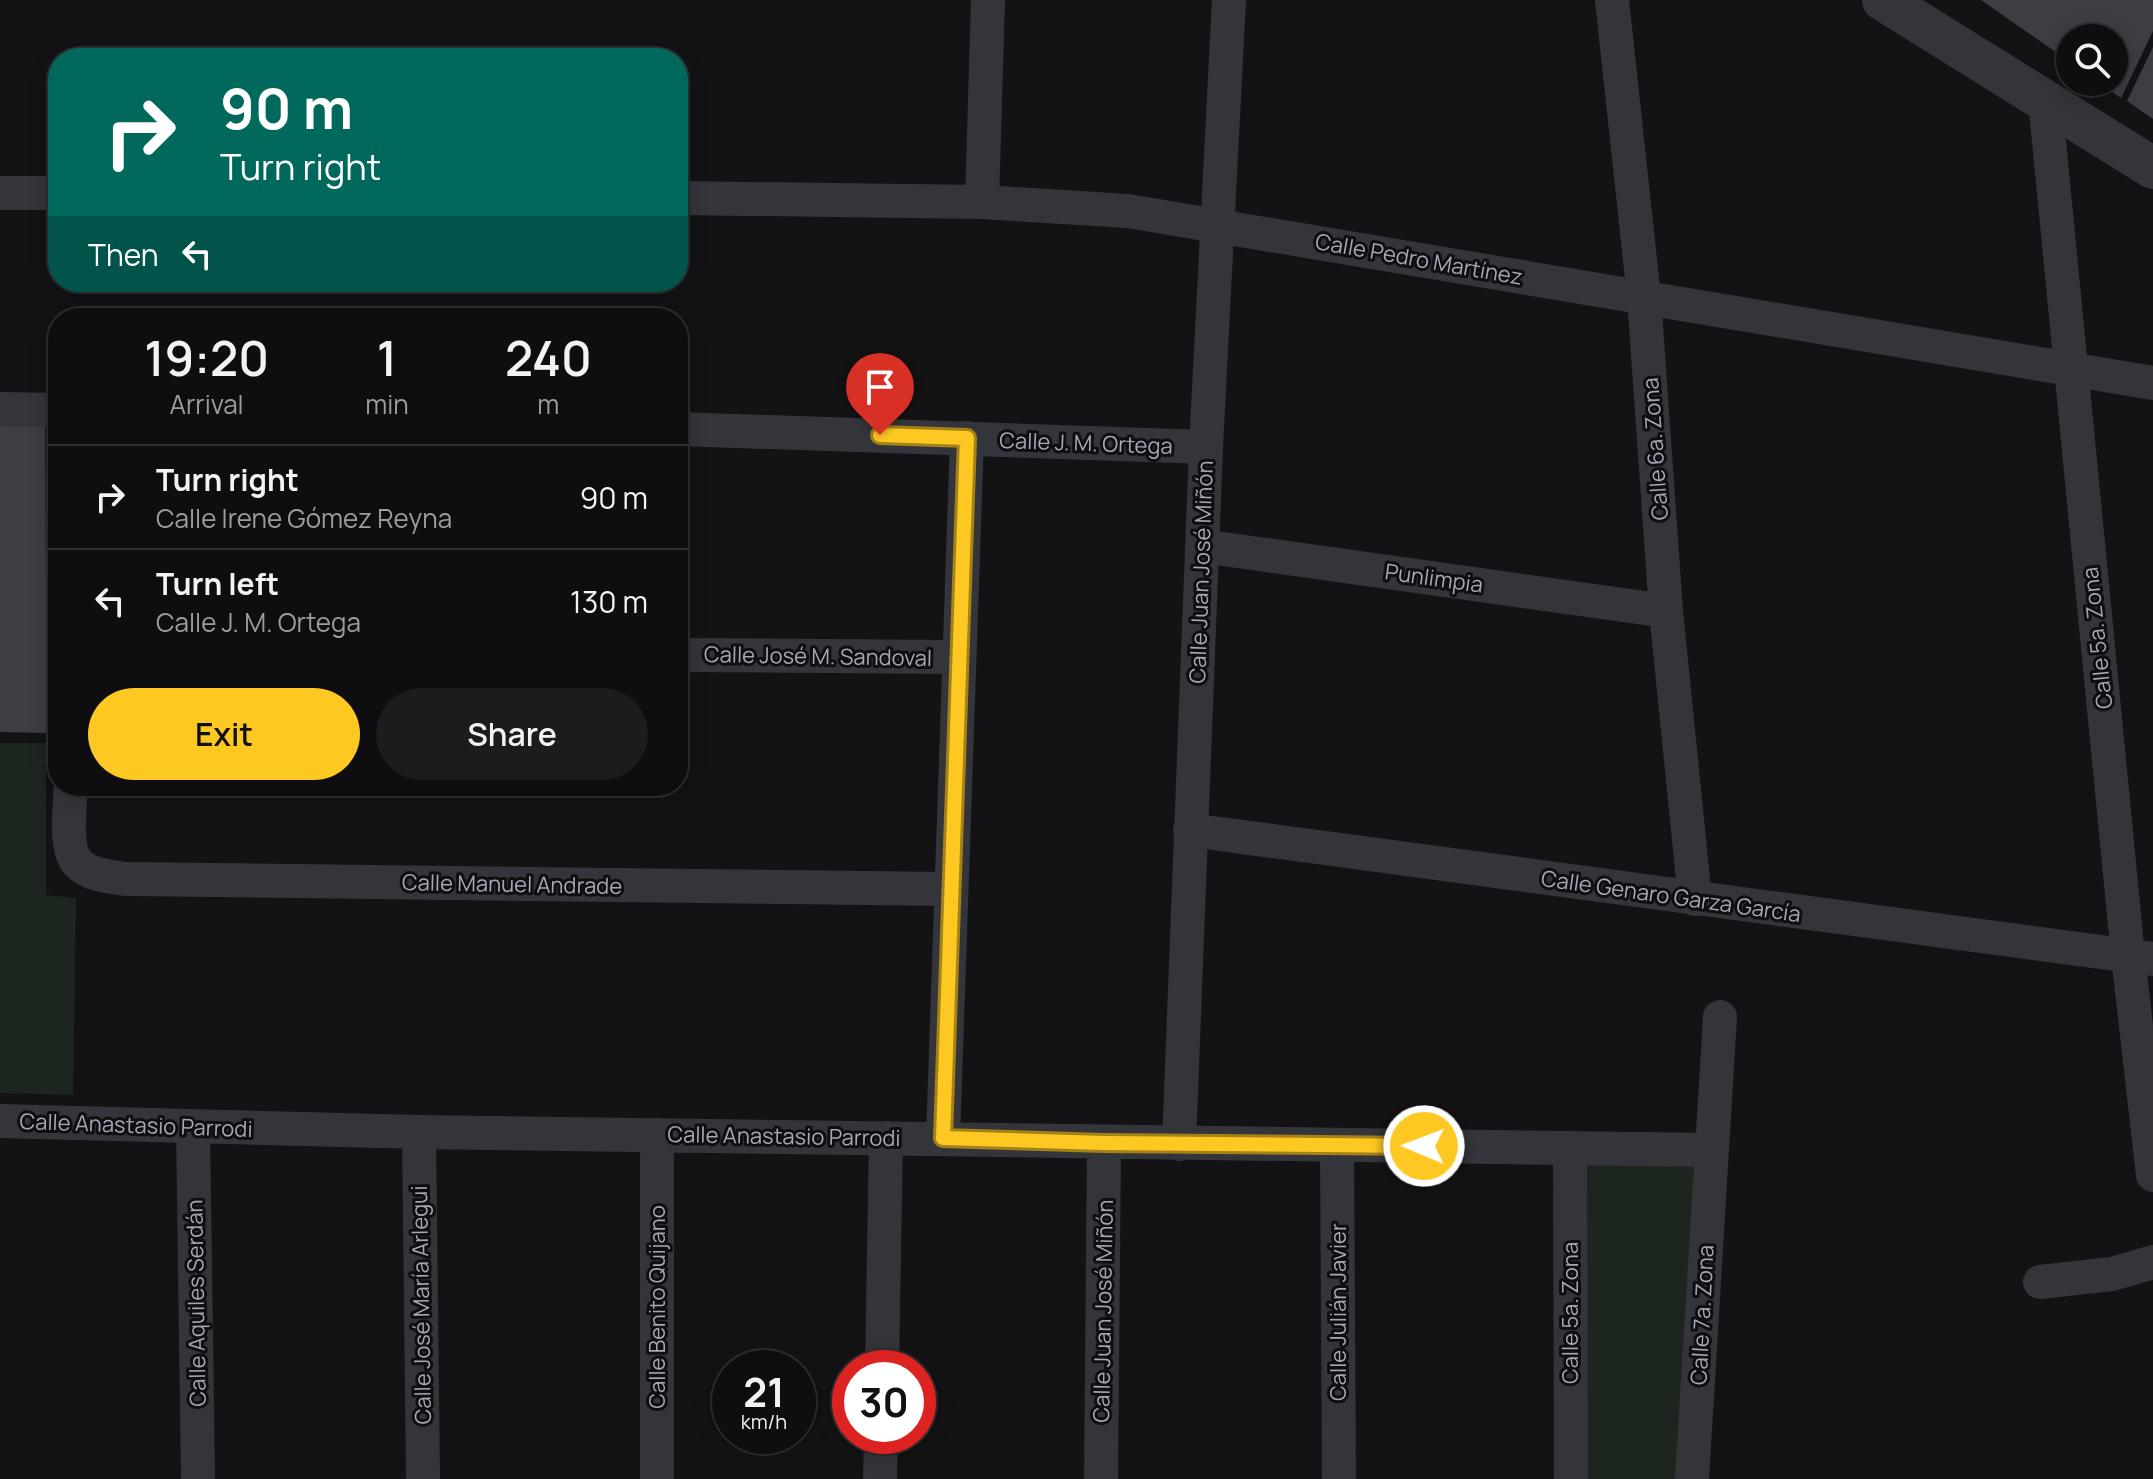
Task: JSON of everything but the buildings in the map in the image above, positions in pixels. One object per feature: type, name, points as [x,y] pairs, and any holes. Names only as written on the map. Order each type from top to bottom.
[{"type":"street","points":[[982,202],[988,0]]},
{"type":"street","name":"Calle Juan José Miñón","points":[[1179,1144],[1206,447],[1229,0]]},
{"type":"street","name":"Calle 6a. Zona","points":[[1612,0],[1644,297],[1666,611],[1695,899]]},
{"type":"street","points":[[1883,0],[2153,168]]},
{"type":"street","name":"Calle 5a. Zona","points":[[2045,100],[2070,371],[2141,958],[2153,1175]]},
{"type":"street","points":[[0,193],[48,193]]},
{"type":"street","name":"Calle Pedro Martínez","points":[[688,198],[982,202],[1128,211],[2153,383]]},
{"type":"street","points":[[0,409],[48,410]]},
{"type":"street","name":"Calle J. M. Ortega","points":[[688,429],[1206,447]]},
{"type":"street","points":[[943,1138],[967,438]]},
{"type":"street","name":"Punlimpia","points":[[1202,546],[1666,611]]},
{"type":"street","name":"Calle José M. Sandoval","points":[[688,655],[958,657]]},
{"type":"street","name":"Calle Manuel Andrade","points":[[71,796],[70,844],[78,863],[101,875],[127,879],[950,889]]},
{"type":"street","name":"Calle Genaro Garza García","points":[[1190,830],[2141,958]]},
{"type":"street","name":"Calle 7a. Zona","points":[[1692,1479],[1720,1017]]},
{"type":"street","name":"Calle Anastasio Parrodi","points":[[0,1121],[419,1132],[1712,1150]]},
{"type":"street","name":"Calle Aquiles Serdán","points":[[193,1128],[198,1479]]},
{"type":"street","name":"Calle José María Arlegui","points":[[419,1132],[423,1479]]},
{"type":"street","name":"Calle Benito Quijano","points":[[657,1135],[657,1479]]},
{"type":"street","points":[[882,1350],[886,1138]]},
{"type":"street","name":"Calle Juan José Miñón","points":[[1101,1479],[1104,1143]]},
{"type":"street","name":"Calle Julián Javier","points":[[1337,1145],[1339,1479]]},
{"type":"street","name":"Calle 5a. Zona","points":[[1570,1148],[1571,1479]]},
{"type":"street","points":[[2040,1282],[2112,1274],[2153,1262]]},
{"type":"street","points":[[880,1479],[881,1454]]},
{"type":"shaded area","points":[[0,743],[46,743],[46,895],[76,898],[73,1095],[0,1093]]},
{"type":"shaded area","points":[[1570,1148],[1712,1150],[1692,1479],[1571,1479]]},
{"type":"route","points":[[880,435],[967,438],[943,1138],[1424,1146]]}]
